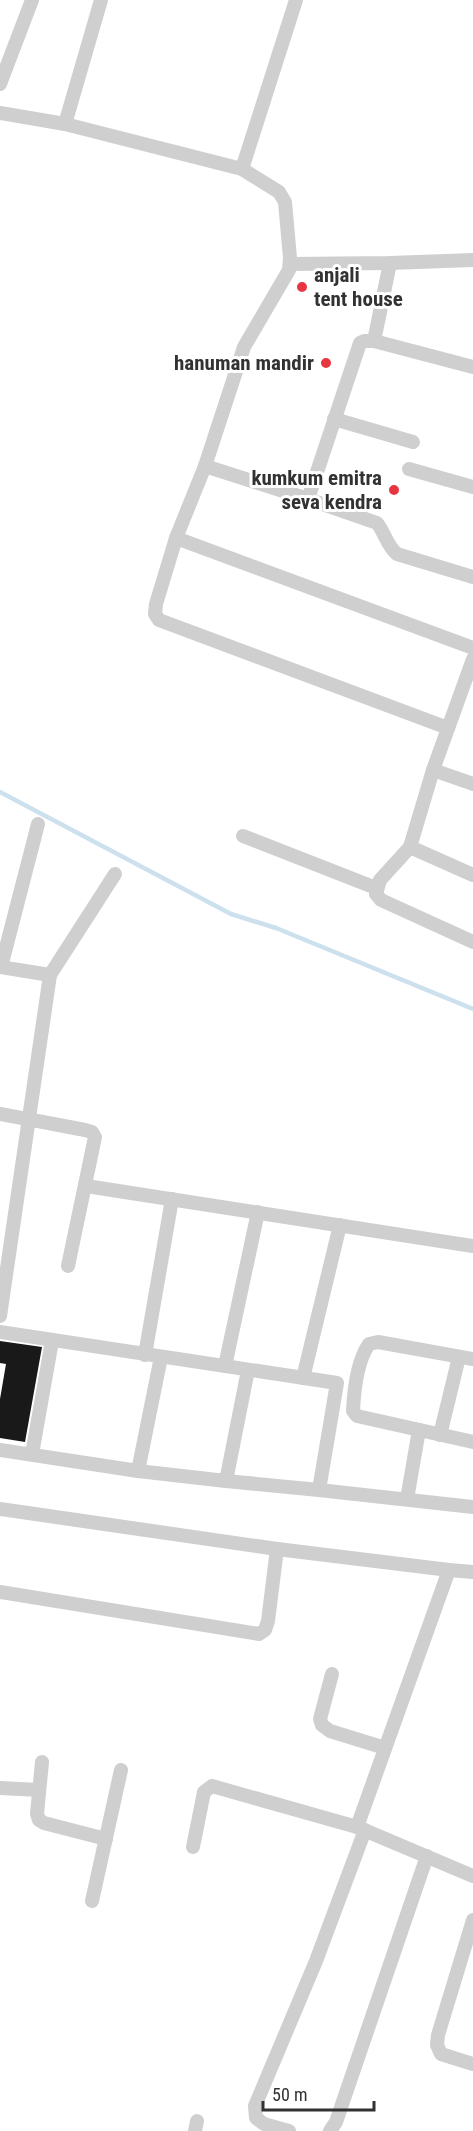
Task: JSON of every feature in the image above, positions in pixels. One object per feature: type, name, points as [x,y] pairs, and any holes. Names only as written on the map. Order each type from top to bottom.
[{"type":"street","points":[[0,84],[32,0]]},
{"type":"street","points":[[65,124],[101,0]]},
{"type":"street","points":[[242,169],[296,0]]},
{"type":"street","points":[[0,113],[65,124],[242,169],[279,192],[285,202],[289,270],[244,347],[205,466],[176,538],[155,614],[159,620],[448,728]]},
{"type":"street","points":[[290,264],[473,260]]},
{"type":"street","points":[[374,341],[390,263]]},
{"type":"street","points":[[308,499],[360,344],[364,341],[374,341],[473,367]]},
{"type":"street","points":[[334,419],[413,442]]},
{"type":"street","points":[[205,466],[377,523],[389,548],[397,554],[473,577]]},
{"type":"street","points":[[409,469],[473,487]]},
{"type":"street","points":[[176,538],[473,648]]},
{"type":"street","points":[[473,659],[433,770],[410,847],[376,888],[376,894],[381,900],[473,942]]},
{"type":"street","points":[[433,770],[473,784]]},
{"type":"street","points":[[38,824],[0,967],[50,975]]},
{"type":"street","points":[[243,836],[376,888]]},
{"type":"street","points":[[410,847],[473,874]]},
{"type":"street","points":[[0,1316],[50,975],[115,874]]},
{"type":"street","points":[[0,1114],[92,1132],[95,1137],[68,1266]]},
{"type":"street","points":[[86,1186],[473,1246]]},
{"type":"street","points":[[145,1355],[172,1199]]},
{"type":"street","points":[[225,1366],[258,1212]]},
{"type":"street","points":[[303,1377],[340,1225]]},
{"type":"street","points":[[0,1332],[356,1386]]},
{"type":"street","points":[[32,1454],[52,1341]]},
{"type":"street","points":[[440,1435],[466,1358],[378,1342],[369,1344],[360,1362],[353,1410],[357,1416],[440,1435],[473,1442]]},
{"type":"street","points":[[138,1471],[161,1357]]},
{"type":"street","points":[[226,1481],[248,1370]]},
{"type":"street","points":[[319,1490],[337,1383]]},
{"type":"street","points":[[407,1499],[419,1430]]},
{"type":"street","points":[[0,1450],[138,1471],[473,1507]]},
{"type":"street","points":[[0,1509],[277,1549],[473,1572]]},
{"type":"street","points":[[0,1592],[259,1634],[265,1630],[268,1621],[277,1549]]},
{"type":"street","points":[[285,2130],[264,2124],[255,2118],[255,2106],[316,1961],[361,1828],[385,1748],[449,1570]]},
{"type":"street","points":[[332,1674],[320,1719],[322,1725],[330,1731],[385,1748]]},
{"type":"street","points":[[42,1762],[37,1814],[39,1820],[106,1839]]},
{"type":"street","points":[[92,1901],[121,1770]]},
{"type":"street","points":[[193,1847],[204,1792],[212,1786],[361,1828],[473,1876]]},
{"type":"street","points":[[0,1788],[39,1790]]},
{"type":"street","points":[[330,2131],[336,2122],[427,1856]]},
{"type":"street","points":[[473,1920],[438,2035],[437,2045],[441,2054],[473,2064]]},
{"type":"building","points":[[0,1341],[42,1347],[25,1442],[0,1438],[0,1399],[6,1364],[0,1363]]},
{"type":"waterway","points":[[0,792],[231,914],[276,928],[473,1009]]},
{"type":"place","name":"anjali tent house","points":[[302,287]]},
{"type":"place","name":"hanuman mandir","points":[[326,363]]},
{"type":"place","name":"kumkum emitra seva kendra","points":[[394,490]]}]
